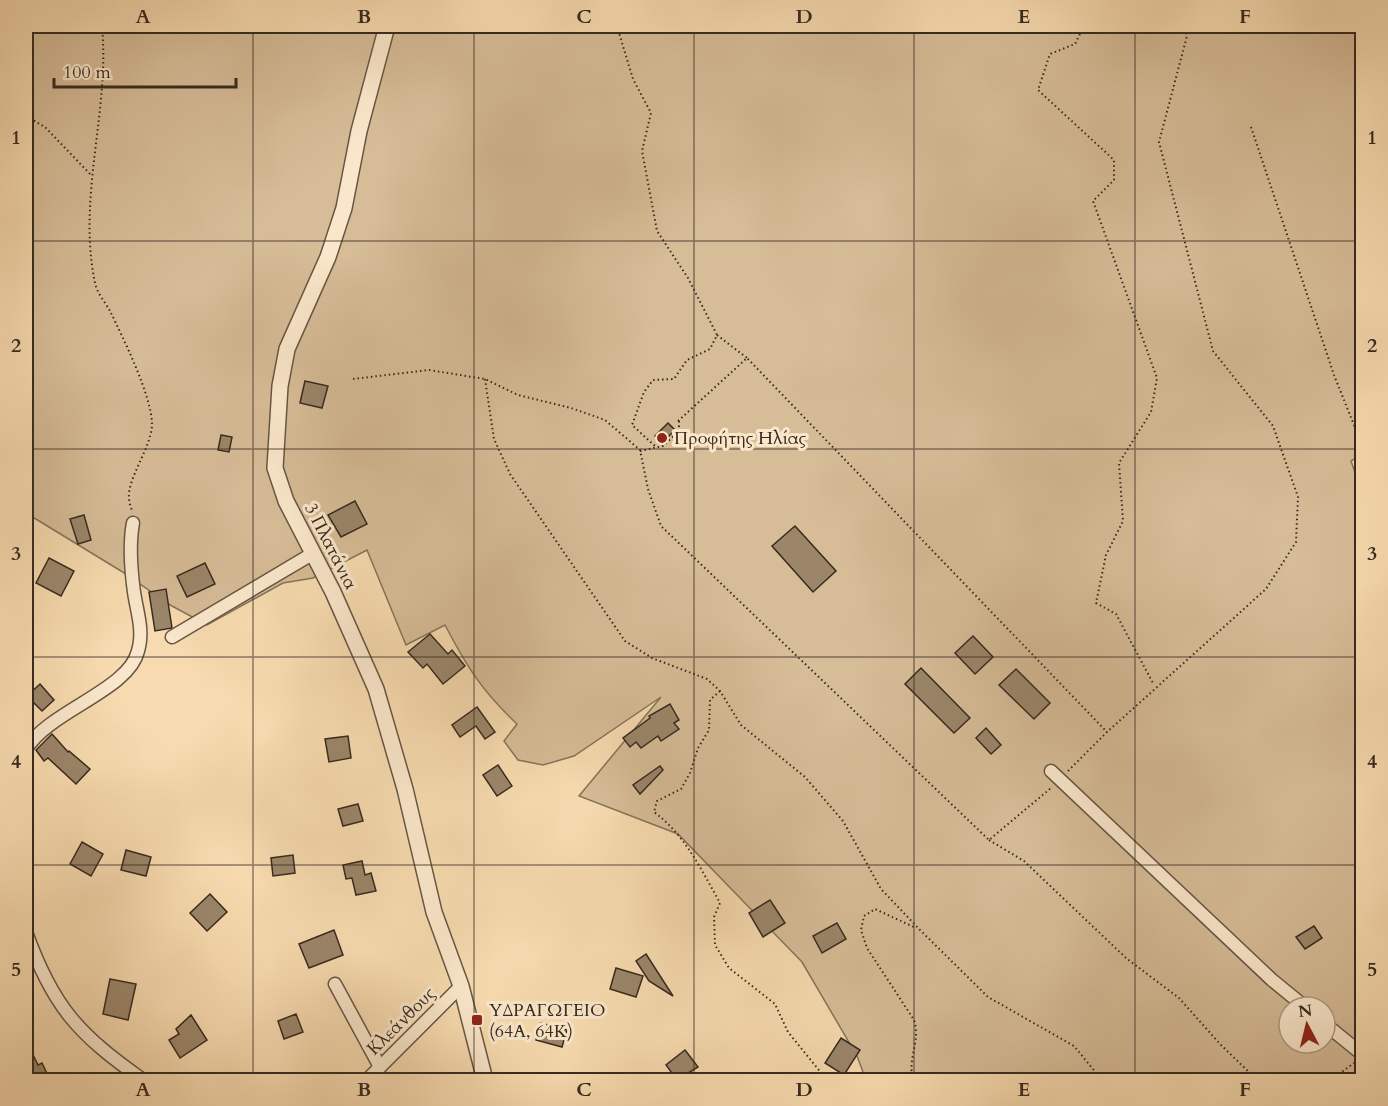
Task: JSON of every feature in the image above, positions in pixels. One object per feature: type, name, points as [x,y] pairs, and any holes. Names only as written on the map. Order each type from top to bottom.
[{"type":"street","name":"3 Πλατάνια","points":[[387,26],[360,131],[344,208],[328,257],[287,349],[280,386],[275,468],[312,555],[333,592],[376,689],[405,789],[434,912],[461,986],[485,1080]]},
{"type":"street","points":[[26,749],[34,736],[46,725],[125,673],[136,658],[142,632],[134,591],[134,523]]},
{"type":"street","points":[[172,637],[312,555]]},
{"type":"street","points":[[1056,776],[1290,995]]},
{"type":"street","points":[[26,932],[45,980],[66,1015],[96,1046],[142,1080]]},
{"type":"street","points":[[335,984],[380,1067]]},
{"type":"street","name":"Κλεάνθους","points":[[367,1080],[461,986]]},
{"type":"street","points":[[1337,1034],[1362,1054]]},
{"type":"path","points":[[102,26],[105,57],[92,176],[89,233],[95,286],[109,310],[147,394],[152,426],[130,492],[134,523]]},
{"type":"path","points":[[622,26],[620,33],[633,79],[651,113],[642,151],[657,231],[688,278],[717,335],[747,358],[1107,732]]},
{"type":"path","points":[[1084,26],[1075,44],[1050,54],[1038,90],[1114,160],[1114,180],[1093,201],[1157,378],[1151,412],[1119,464],[1122,521],[1106,555],[1096,603],[1116,614],[1154,685]]},
{"type":"path","points":[[989,840],[1056,776],[1266,590],[1296,542],[1298,496],[1273,426],[1213,351],[1159,142],[1187,36],[1184,26]]},
{"type":"path","points":[[26,116],[45,127],[92,176]]},
{"type":"path","points":[[1251,127],[1334,375],[1362,445]]},
{"type":"path","points":[[655,446],[632,425],[644,392],[653,380],[674,379],[687,360],[711,349],[717,335]]},
{"type":"path","points":[[640,451],[663,446],[679,431],[679,421],[747,358]]},
{"type":"path","points":[[353,379],[429,370],[485,379],[518,395],[572,408],[605,420],[640,451],[648,489],[661,526],[989,840],[1024,861],[1126,958],[1179,998],[1220,1044],[1254,1077],[1268,1080]]},
{"type":"path","points":[[485,379],[494,439],[510,474],[625,641],[652,658],[707,679],[720,692],[741,725],[805,777],[843,821],[881,889],[918,929],[987,997],[1074,1046],[1102,1080]]},
{"type":"path","points":[[720,692],[710,700],[709,730],[698,748],[690,773],[681,789],[657,801],[654,812],[670,824],[688,846],[720,903],[714,917],[715,945],[729,968],[775,1004],[788,1032],[827,1080]]},
{"type":"path","points":[[914,1080],[911,1071],[912,1052],[918,1033],[914,1020],[867,948],[861,930],[864,916],[875,909],[918,929]]},
{"type":"path","points":[[1317,1080],[1339,1074],[1362,1054]]},
{"type":"shaded area","points":[[26,26],[1362,26],[1362,454],[1351,461],[1362,492],[1362,1080],[866,1080],[857,1056],[802,962],[678,834],[579,796],[661,697],[574,756],[543,765],[518,760],[504,741],[517,724],[494,701],[476,678],[445,625],[406,645],[367,550],[313,578],[283,583],[207,625],[172,606],[121,571],[26,513]]},
{"type":"building","points":[[305,381],[328,386],[322,408],[300,403]]},
{"type":"building","name":"Προφήτης Ηλίας","points":[[668,423],[675,430],[662,443],[655,436]]},
{"type":"building","points":[[221,435],[232,437],[229,452],[218,450]]},
{"type":"building","points":[[355,501],[367,524],[341,537],[328,515]]},
{"type":"building","points":[[84,515],[91,540],[78,544],[70,519]]},
{"type":"building","points":[[795,526],[836,571],[813,592],[772,546]]},
{"type":"building","points":[[49,558],[74,571],[61,596],[36,583]]},
{"type":"building","points":[[205,563],[215,584],[187,597],[177,576]]},
{"type":"building","points":[[166,589],[172,628],[155,631],[149,592]]},
{"type":"building","points":[[430,634],[448,654],[452,650],[465,666],[443,684],[427,664],[423,668],[408,652]]},
{"type":"building","points":[[973,636],[993,657],[975,674],[955,653]]},
{"type":"building","points":[[921,668],[970,718],[954,733],[905,684]]},
{"type":"building","points":[[1016,669],[1050,703],[1034,719],[999,685]]},
{"type":"building","points":[[40,684],[54,700],[42,711],[27,696]]},
{"type":"building","points":[[670,704],[679,720],[674,723],[679,729],[661,741],[658,736],[641,748],[636,742],[630,747],[623,738],[650,718],[649,716]]},
{"type":"building","points":[[477,707],[495,732],[485,739],[476,726],[460,737],[452,725]]},
{"type":"building","points":[[986,728],[1001,745],[991,754],[976,738]]},
{"type":"building","points":[[52,734],[68,752],[90,769],[76,784],[48,758],[44,761],[36,750]]},
{"type":"building","points":[[348,736],[351,758],[329,762],[325,739]]},
{"type":"building","points":[[498,765],[512,786],[497,796],[483,775]]},
{"type":"building","points":[[660,766],[663,770],[640,794],[633,785]]},
{"type":"building","points":[[358,804],[363,821],[343,826],[338,809]]},
{"type":"building","points":[[82,842],[103,854],[91,876],[70,864]]},
{"type":"building","points":[[126,850],[151,857],[146,876],[121,870]]},
{"type":"building","points":[[293,855],[295,873],[273,876],[271,858]]},
{"type":"building","points":[[362,861],[365,875],[371,873],[376,891],[356,895],[352,878],[346,879],[343,865]]},
{"type":"building","points":[[210,894],[227,912],[207,931],[190,913]]},
{"type":"building","points":[[770,900],[785,923],[763,937],[749,913]]},
{"type":"building","points":[[837,923],[846,939],[822,953],[813,936]]},
{"type":"building","points":[[1314,926],[1322,938],[1305,949],[1296,937]]},
{"type":"building","points":[[334,930],[343,955],[309,968],[299,944]]},
{"type":"building","points":[[646,954],[673,996],[649,981],[636,961]]},
{"type":"building","points":[[616,968],[643,976],[636,997],[610,989]]},
{"type":"building","points":[[110,979],[136,984],[128,1020],[103,1014]]},
{"type":"building","points":[[296,1014],[303,1032],[284,1039],[278,1021]]},
{"type":"building","points":[[191,1015],[207,1040],[180,1058],[169,1040],[179,1034],[176,1029]]},
{"type":"building","points":[[541,1023],[567,1030],[562,1047],[536,1040]]},
{"type":"building","points":[[841,1038],[860,1050],[844,1075],[825,1063]]},
{"type":"building","points":[[26,1040],[38,1065],[42,1063],[50,1080],[26,1080]]},
{"type":"building","points":[[685,1050],[698,1067],[677,1080],[666,1065]]},
{"type":"place","name":"Προφήτης Ηλίας","points":[[662,438]]},
{"type":"place","name":"ΥΔΡΑΓΩΓΕΙΟ (64Α, 64Κ)","points":[[477,1020]]}]
